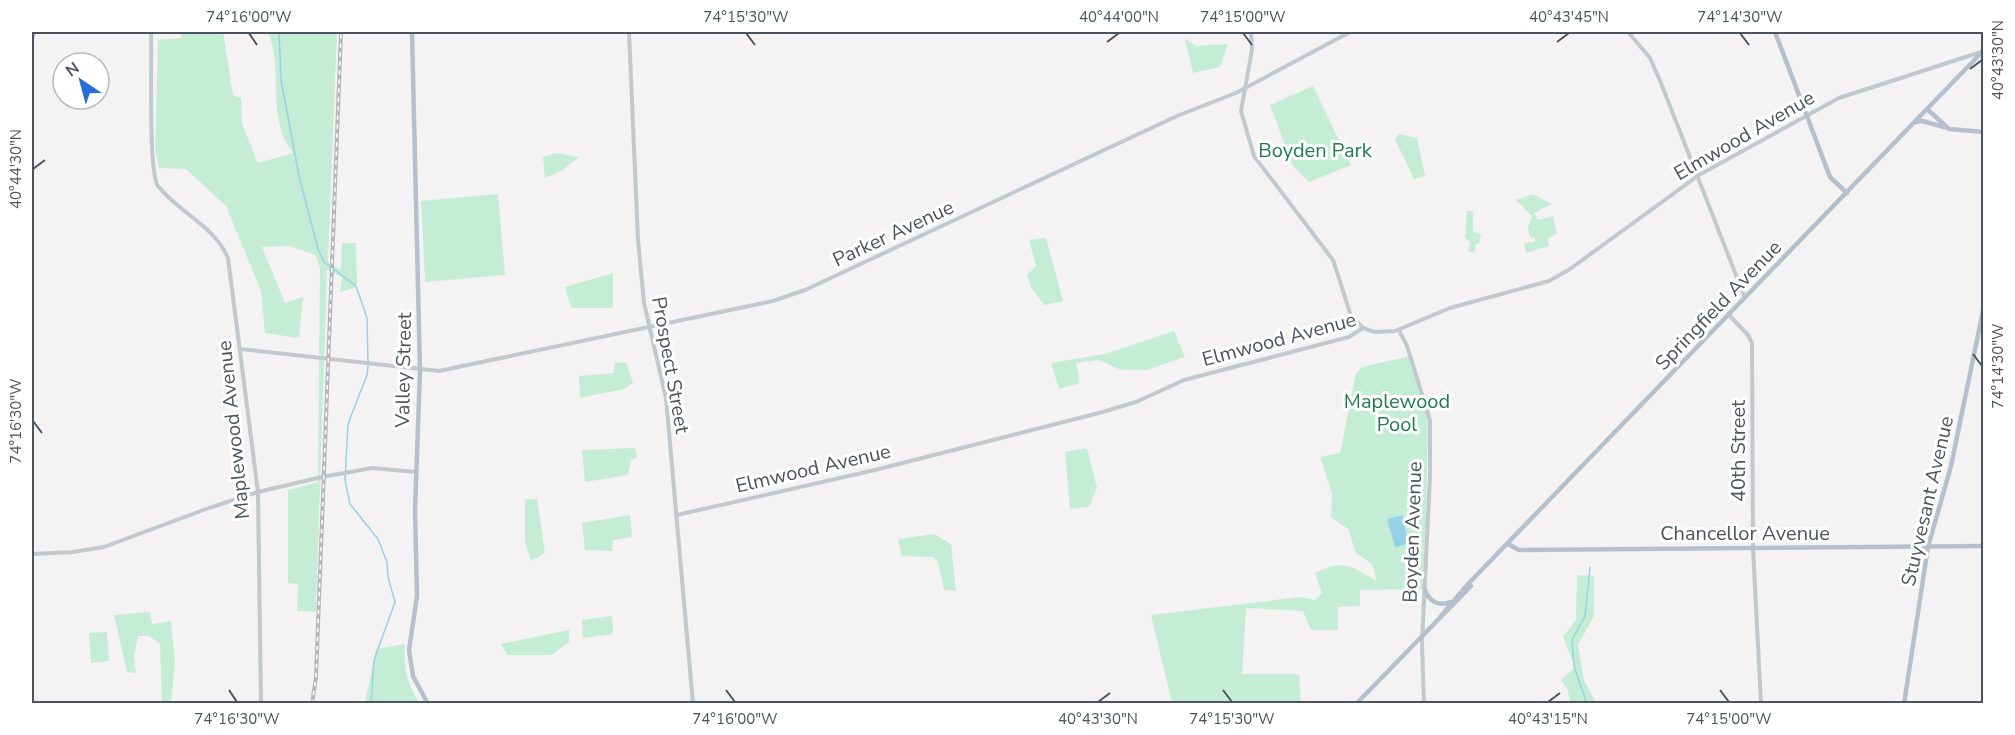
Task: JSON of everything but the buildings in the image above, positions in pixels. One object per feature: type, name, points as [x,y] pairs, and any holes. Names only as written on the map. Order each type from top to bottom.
[{"type":"main road","name":"Valley Street","points":[[412,32],[420,371],[416,472],[417,596],[409,650],[413,676],[428,704]]},
{"type":"main road","points":[[1775,32],[1830,177],[1846,193]]},
{"type":"main road","name":"Springfield Avenue","points":[[1441,616],[1983,51]]},
{"type":"main road","points":[[1927,109],[1949,129]]},
{"type":"main road","points":[[1913,123],[1922,121],[1949,129],[1983,132]]},
{"type":"main road","name":"Stuyvesant Avenue","points":[[1904,704],[1928,547],[1951,466],[1983,306]]},
{"type":"main road","name":"Chancellor Avenue","points":[[1508,544],[1519,550],[1983,546]]},
{"type":"main road","name":"Springfield Avenue","points":[[1356,704],[1458,601],[1473,581]]},
{"type":"main road","points":[[1425,590],[1428,597],[1438,604],[1448,603],[1455,599]]},
{"type":"street","points":[[32,40],[34,32]]},
{"type":"street","name":"Maplewood Avenue","points":[[151,32],[152,146],[156,184],[171,200],[213,234],[224,248],[228,258],[258,492],[261,704]]},
{"type":"street","name":"Prospect Street","points":[[629,32],[636,210],[649,327],[666,398],[693,704]]},
{"type":"street","points":[[1251,32],[1252,50],[1241,111],[1254,156],[1333,260],[1351,316],[1363,328]]},
{"type":"street","name":"Parker Avenue","points":[[240,349],[420,371],[439,371],[492,362],[773,301],[805,290],[1137,134],[1245,88],[1350,32]]},
{"type":"street","points":[[1628,32],[1650,58],[1699,174],[1745,298]]},
{"type":"street","name":"Elmwood Avenue","points":[[677,515],[875,470],[1099,413],[1136,402],[1192,378],[1349,338],[1363,328],[1383,333],[1399,330],[1450,308],[1557,278],[1699,174],[1839,98],[1983,51]]},
{"type":"street","points":[[1959,59],[1969,65]]},
{"type":"street","name":"40th Street","points":[[1729,315],[1748,335],[1752,343],[1753,548],[1761,704]]},
{"type":"street","name":"Boyden Avenue","points":[[1399,330],[1407,346],[1430,420],[1423,634],[1424,704]]},
{"type":"street","points":[[32,554],[73,552],[104,547],[258,492],[343,473],[372,468],[416,472]]},
{"type":"green space","points":[[181,32],[223,32],[233,95],[241,98],[242,124],[258,163],[293,153],[280,124],[277,109],[275,61],[268,32],[337,32],[328,262],[341,270],[342,243],[356,243],[357,282],[355,288],[340,292],[342,277],[327,270],[316,612],[297,611],[298,584],[288,583],[288,490],[318,482],[320,267],[315,255],[290,246],[262,247],[285,303],[303,297],[299,338],[265,333],[261,291],[226,206],[186,169],[159,168],[155,149],[158,40],[181,38]]},
{"type":"green space","points":[[1185,39],[1196,46],[1228,44],[1220,67],[1193,73]]},
{"type":"green space","name":"Boyden Park","points":[[1313,86],[1351,165],[1309,182],[1293,166],[1270,105]]},
{"type":"green space","points":[[1399,134],[1417,138],[1425,176],[1414,179],[1395,139]]},
{"type":"green space","points":[[556,153],[579,157],[563,170],[545,178],[543,157]]},
{"type":"green space","points":[[498,194],[505,275],[425,282],[421,201]]},
{"type":"green space","points":[[1533,194],[1552,204],[1534,213],[1538,220],[1553,216],[1557,234],[1548,238],[1549,246],[1526,253],[1524,243],[1535,242],[1535,238],[1530,237],[1528,228],[1532,216],[1516,200]]},
{"type":"green space","points":[[1467,211],[1473,211],[1473,231],[1481,235],[1479,243],[1475,245],[1475,253],[1468,251],[1470,242],[1465,238]]},
{"type":"green space","points":[[1046,238],[1063,301],[1044,305],[1031,287],[1027,275],[1036,266],[1029,240]]},
{"type":"green space","points":[[613,273],[613,308],[571,308],[565,287]]},
{"type":"green space","points":[[1174,331],[1185,357],[1147,370],[1121,370],[1099,360],[1076,363],[1080,383],[1059,389],[1051,363],[1105,354]]},
{"type":"green space","name":"Maplewood Pool","points":[[1411,356],[1428,411],[1425,589],[1360,590],[1360,606],[1338,607],[1338,630],[1311,630],[1303,611],[1246,608],[1242,674],[1299,674],[1301,703],[1172,703],[1151,615],[1300,597],[1315,600],[1322,593],[1315,573],[1334,566],[1354,568],[1377,581],[1372,564],[1356,553],[1348,529],[1331,517],[1332,494],[1320,457],[1340,453],[1356,373],[1362,367]]},
{"type":"green space","points":[[626,362],[633,383],[624,389],[580,398],[579,376],[613,373],[615,363]]},
{"type":"green space","points":[[634,448],[638,457],[631,460],[628,475],[585,482],[582,450]]},
{"type":"green space","points":[[1087,448],[1097,488],[1089,507],[1070,509],[1065,452]]},
{"type":"green space","points":[[525,499],[537,499],[545,553],[531,561],[525,541]]},
{"type":"green space","points":[[630,515],[632,537],[613,540],[612,551],[585,550],[582,523]]},
{"type":"green space","points":[[934,534],[951,544],[956,591],[944,590],[938,562],[933,557],[902,556],[898,539]]},
{"type":"green space","points":[[1577,575],[1594,576],[1594,616],[1578,645],[1584,680],[1596,703],[1570,703],[1568,691],[1561,680],[1575,667],[1563,637],[1576,620]]},
{"type":"green space","points":[[150,612],[152,624],[171,621],[175,662],[171,703],[162,703],[160,644],[149,636],[138,636],[134,657],[136,673],[127,672],[114,615]]},
{"type":"green space","points":[[612,616],[613,634],[583,638],[582,620]]},
{"type":"green space","points":[[569,630],[569,642],[551,655],[507,655],[501,644]]},
{"type":"green space","points":[[107,632],[109,661],[91,663],[89,633]]},
{"type":"green space","points":[[405,644],[407,675],[419,703],[365,703],[376,649]]},
{"type":"water","points":[[1403,515],[1408,544],[1395,547],[1387,519]]},
{"type":"waterway","points":[[279,32],[281,80],[299,176],[318,249],[324,262],[356,286],[367,318],[368,361]]},
{"type":"waterway","points":[[368,366],[367,375],[348,424],[345,480],[350,504],[378,539],[387,562],[388,577],[395,602],[374,660],[371,704]]},
{"type":"waterway","points":[[1587,704],[1574,666],[1572,640],[1585,616],[1590,567]]},
{"type":"railway","points":[[312,704],[316,677],[341,32]]}]
